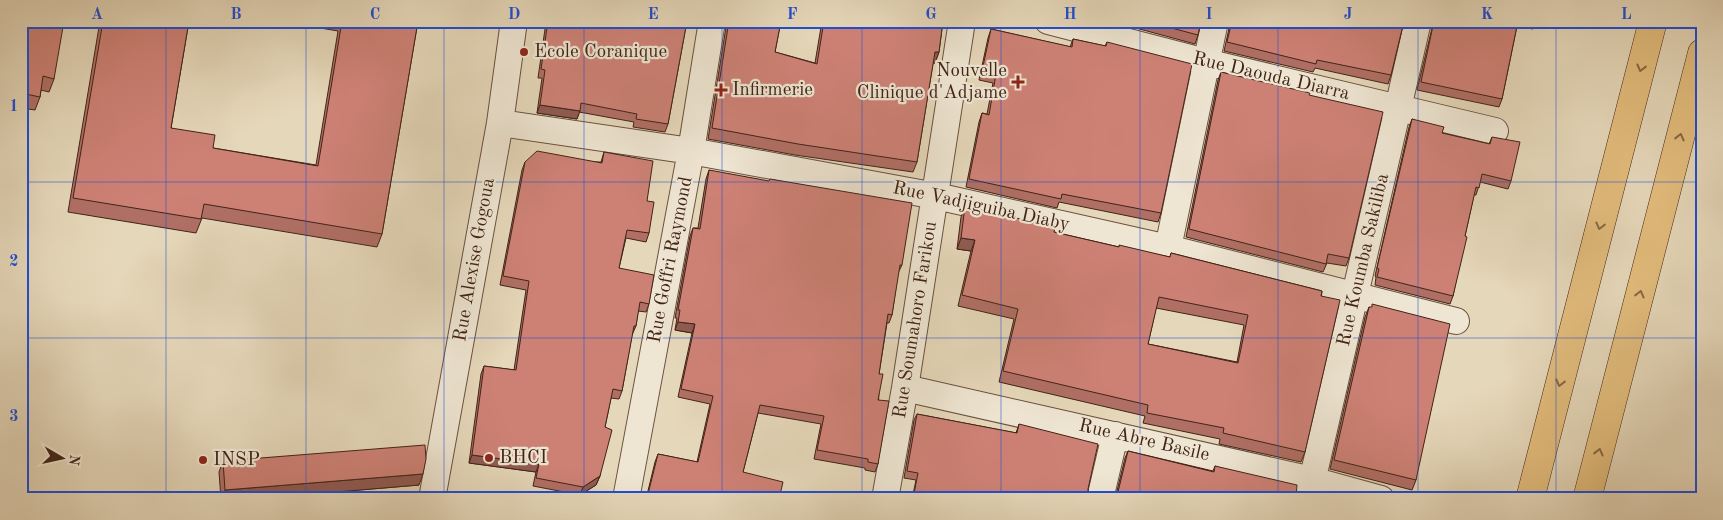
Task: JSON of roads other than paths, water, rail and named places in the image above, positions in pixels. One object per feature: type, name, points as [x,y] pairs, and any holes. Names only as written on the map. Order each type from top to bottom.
[{"type":"highway","points":[[1530,499],[1653,21]]},
{"type":"highway","points":[[1587,499],[1702,53]]},
{"type":"street","name":"Rue Alexise Gogoua","points":[[432,499],[500,123],[514,21]]},
{"type":"street","name":"Rue Goffri Raymond","points":[[626,499],[691,151],[712,21]]},
{"type":"street","name":"Rue Soumahoro Farikou","points":[[885,499],[936,196],[962,21]]},
{"type":"street","name":"Rue Daouda Diarra","points":[[1048,21],[1206,62],[1495,131]]},
{"type":"street","points":[[1168,248],[1215,21]]},
{"type":"street","name":"Rue Koumba Sakiliba","points":[[1310,489],[1418,21]]},
{"type":"street","name":"Rue Vadjiguiba Diaby","points":[[500,123],[691,151],[936,196],[1168,248],[1356,294],[1456,321]]},
{"type":"street","name":"Rue Abre Basile","points":[[905,388],[1115,435],[1310,489],[1381,499]]},
{"type":"street","points":[[1100,499],[1115,435]]},
{"type":"place","name":"Ecole Coranique","points":[[524,52]]},
{"type":"place","name":"Nouvelle Clinique d'Adjame","points":[[1018,82]]},
{"type":"place","name":"Infirmerie","points":[[721,90]]},
{"type":"place","name":"BHCI","points":[[489,458]]},
{"type":"place","name":"INSP","points":[[203,460]]}]
